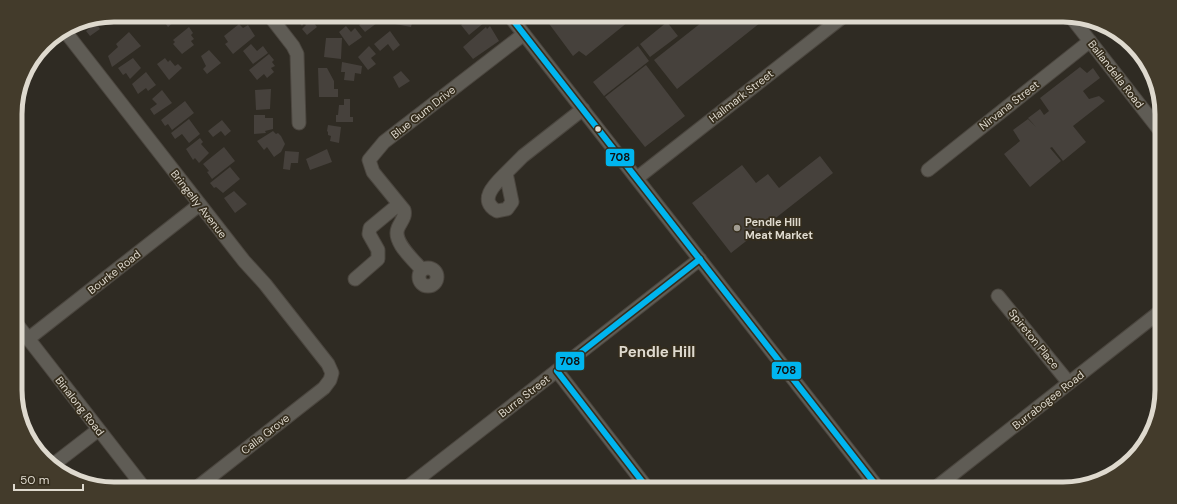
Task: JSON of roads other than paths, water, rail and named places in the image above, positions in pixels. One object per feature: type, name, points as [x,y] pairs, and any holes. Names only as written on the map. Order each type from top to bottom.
[{"type":"street","points":[[274,22],[293,46],[297,54],[299,123]]},
{"type":"street","points":[[515,22],[874,482]]},
{"type":"street","name":"Hallmark Street","points":[[637,178],[836,22]]},
{"type":"street","name":"Ballandella Road","points":[[1076,23],[1155,124]]},
{"type":"street","name":"Bringelly Avenue","points":[[67,34],[199,205],[328,364],[332,376]]},
{"type":"street","name":"Blue Gum Drive","points":[[399,204],[370,166],[370,157],[384,142],[524,34]]},
{"type":"street","name":"Nirvana Street","points":[[928,170],[1090,41]]},
{"type":"street","points":[[506,173],[523,156],[583,109]]},
{"type":"street","points":[[355,279],[378,259],[377,247],[369,234],[370,228],[399,204],[405,213],[397,230],[399,241],[422,270]]},
{"type":"street","name":"Bourke Road","points":[[28,340],[199,205]]},
{"type":"street","name":"Burra Street","points":[[414,482],[700,259]]},
{"type":"street","name":"Spireton Place","points":[[998,296],[1069,383]]},
{"type":"street","name":"Burrabogee Road","points":[[943,482],[1155,315]]},
{"type":"street","name":"Binalong Road","points":[[22,332],[139,482]]},
{"type":"street","points":[[557,371],[643,482]]},
{"type":"street","name":"Calla Grove","points":[[204,482],[324,388],[332,376]]},
{"type":"street","points":[[57,462],[98,430]]},
{"type":"place","name":"Pendle Hill Meat Market","points":[[737,228]]},
{"type":"district","name":"Pendle Hill","points":[[657,352]]}]
